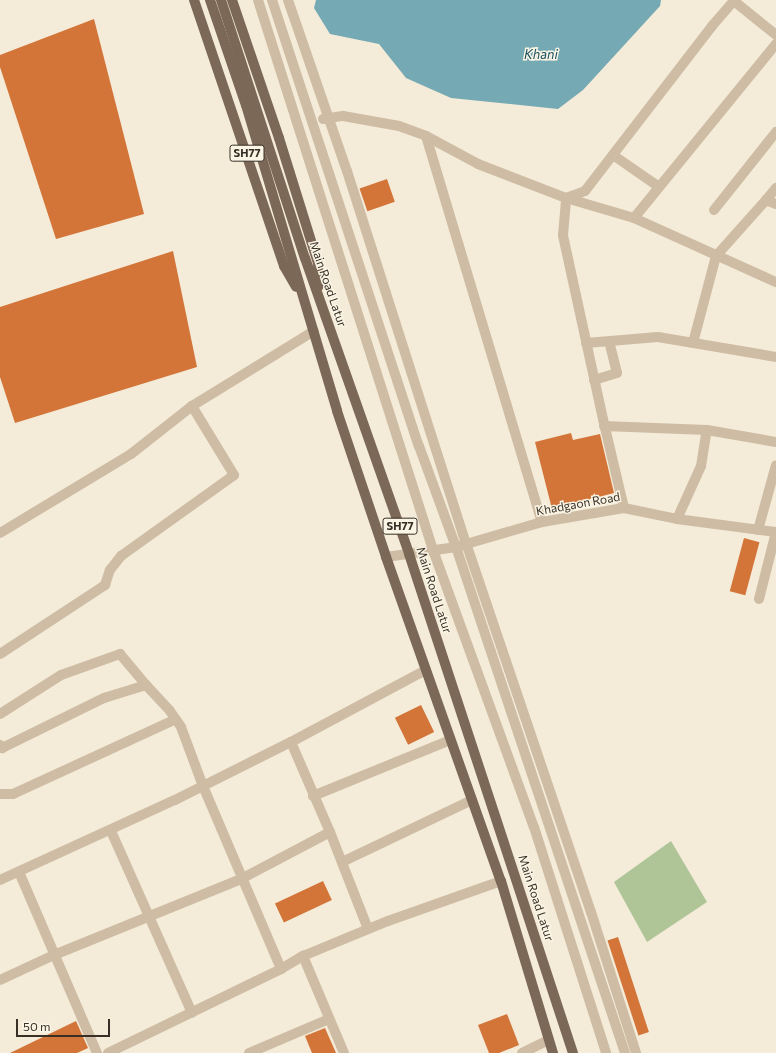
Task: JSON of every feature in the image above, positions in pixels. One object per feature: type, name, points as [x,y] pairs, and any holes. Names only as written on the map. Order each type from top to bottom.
[{"type":"main road","name":"SH77","points":[[194,0],[284,266],[306,304]]},
{"type":"main road","name":"SH77","points":[[210,0],[246,105],[337,411],[386,557],[501,881],[554,1053]]},
{"type":"main road","name":"Main Road Latur","points":[[221,0],[319,298],[409,554],[573,1053]]},
{"type":"main road","name":"SH77","points":[[232,0],[279,138],[318,263],[319,298]]},
{"type":"street","points":[[258,0],[434,550],[534,826],[606,1053]]},
{"type":"street","points":[[272,0],[420,446],[456,547],[625,1051],[611,1053]]},
{"type":"street","points":[[288,0],[347,171],[466,544],[591,912],[636,1053]]},
{"type":"street","points":[[566,198],[585,191],[712,26],[734,1],[776,35]]},
{"type":"street","points":[[634,218],[776,44]]},
{"type":"street","points":[[298,124],[343,116],[399,126],[426,136],[478,164],[566,198],[634,218],[776,282]]},
{"type":"street","points":[[714,210],[776,132]]},
{"type":"street","points":[[426,136],[542,522]]},
{"type":"street","points":[[613,155],[659,187]]},
{"type":"street","points":[[693,343],[716,256],[771,202],[776,188]]},
{"type":"street","points":[[566,198],[563,235],[604,426],[624,508]]},
{"type":"street","points":[[0,533],[131,454],[192,406],[314,331]]},
{"type":"street","points":[[586,343],[658,337],[776,357]]},
{"type":"street","points":[[594,380],[617,374],[609,342]]},
{"type":"street","points":[[0,654],[105,585],[110,570],[121,556],[234,475],[192,406]]},
{"type":"street","points":[[604,426],[707,430],[776,442]]},
{"type":"street","points":[[678,519],[701,466],[707,430]]},
{"type":"street","points":[[758,530],[776,465]]},
{"type":"street","name":"Khadgaon Road","points":[[386,557],[456,547],[542,522],[624,508],[678,519],[776,532]]},
{"type":"street","points":[[759,599],[776,532]]},
{"type":"street","points":[[0,714],[60,674],[120,654],[176,719],[181,727],[203,786],[281,969]]},
{"type":"street","points":[[0,880],[111,831],[203,786],[291,742],[426,670]]},
{"type":"street","points":[[0,745],[2,748],[104,698],[146,685]]},
{"type":"street","points":[[0,794],[13,794],[176,719]]},
{"type":"street","points":[[314,796],[450,740]]},
{"type":"street","points":[[291,742],[330,832],[368,929]]},
{"type":"street","points":[[342,862],[472,800]]},
{"type":"street","points":[[111,831],[192,1013]]},
{"type":"street","points":[[0,980],[55,955],[242,878],[330,832]]},
{"type":"street","points":[[19,872],[97,1053]]},
{"type":"street","points":[[108,1053],[126,1049],[151,1031],[192,1013],[281,969],[303,956],[368,929],[501,881]]},
{"type":"street","points":[[303,956],[328,1019],[344,1053]]},
{"type":"street","points":[[249,1053],[328,1019]]},
{"type":"street","points":[[522,1053],[549,1040]]},
{"type":"green space","points":[[671,841],[707,902],[647,942],[614,882]]},
{"type":"water","name":"Khani","points":[[316,0],[661,0],[660,6],[583,90],[558,109],[451,98],[406,78],[379,44],[330,34],[314,8]]},
{"type":"building","points":[[94,19],[144,214],[56,239],[0,67],[0,55]]},
{"type":"building","points":[[387,179],[395,202],[367,211],[360,188]]},
{"type":"building","points":[[173,251],[197,367],[15,423],[0,377],[0,307]]},
{"type":"building","points":[[571,433],[573,440],[600,434],[614,493],[552,509],[535,442]]},
{"type":"building","points":[[744,538],[759,542],[745,595],[730,591]]},
{"type":"building","points":[[421,705],[434,732],[408,745],[395,718]]},
{"type":"building","points":[[323,881],[332,900],[284,922],[275,903]]},
{"type":"building","points":[[618,937],[649,1032],[638,1036],[608,940]]},
{"type":"building","points":[[507,1014],[519,1045],[499,1053],[489,1053],[478,1025]]},
{"type":"building","points":[[76,1021],[88,1048],[77,1053],[10,1053]]},
{"type":"building","points":[[325,1028],[336,1053],[312,1053],[305,1036]]}]
